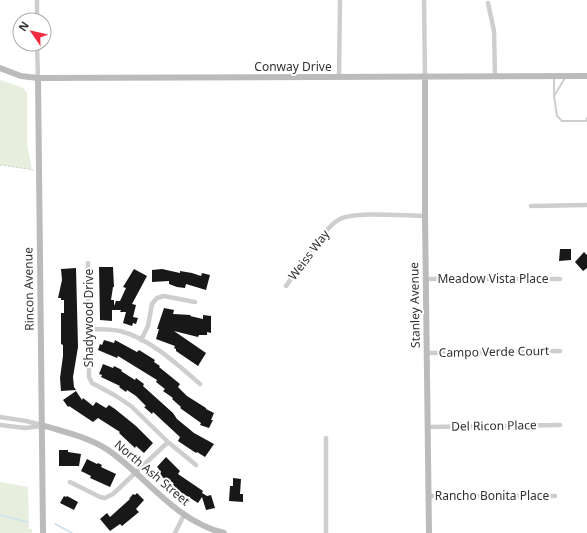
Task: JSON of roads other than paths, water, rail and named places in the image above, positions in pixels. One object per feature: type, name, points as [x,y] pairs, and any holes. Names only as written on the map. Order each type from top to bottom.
[{"type":"street","points":[[37,0],[37,12]]},
{"type":"street","points":[[340,0],[340,77]]},
{"type":"street","points":[[424,0],[425,77]]},
{"type":"street","points":[[488,3],[494,31],[495,76]]},
{"type":"street","name":"Rincon Avenue","points":[[38,52],[38,171],[43,533]]},
{"type":"street","name":"Conway Drive","points":[[0,68],[21,76],[38,78],[587,76]]},
{"type":"street","name":"Stanley Avenue","points":[[425,77],[425,216],[429,533]]},
{"type":"street","points":[[531,206],[587,205]]},
{"type":"street","name":"Weiss Way","points":[[286,286],[327,229],[340,219],[355,215],[425,216]]},
{"type":"street","name":"Shadywood Drive","points":[[88,263],[89,377],[92,383],[131,406],[168,442],[196,465]]},
{"type":"street","name":"Meadow Vista Place","points":[[426,279],[560,279]]},
{"type":"street","points":[[141,340],[148,326],[152,304],[156,298],[164,296],[195,302]]},
{"type":"street","points":[[89,329],[104,329],[121,332],[141,340],[166,356],[200,384]]},
{"type":"street","name":"Campo Verde Court","points":[[427,354],[560,351]]},
{"type":"street","points":[[0,417],[42,425]]},
{"type":"street","points":[[0,425],[25,428],[42,425]]},
{"type":"street","name":"North Ash Street","points":[[42,425],[82,438],[106,449],[128,465],[184,515],[203,526],[224,533]]},
{"type":"street","name":"Del Ricon Place","points":[[428,427],[560,425]]},
{"type":"street","points":[[326,438],[326,533]]},
{"type":"street","points":[[70,482],[105,498],[114,494],[168,442]]},
{"type":"street","name":"Rancho Bonita Place","points":[[429,496],[555,496]]},
{"type":"street","points":[[175,533],[184,515]]},
{"type":"lane","points":[[554,76],[554,96],[557,116],[562,121],[586,121],[587,118]]},
{"type":"lane","points":[[554,96],[566,76]]},
{"type":"waterway","points":[[0,515],[28,522]]},
{"type":"waterway","points":[[55,524],[72,533]]}]
